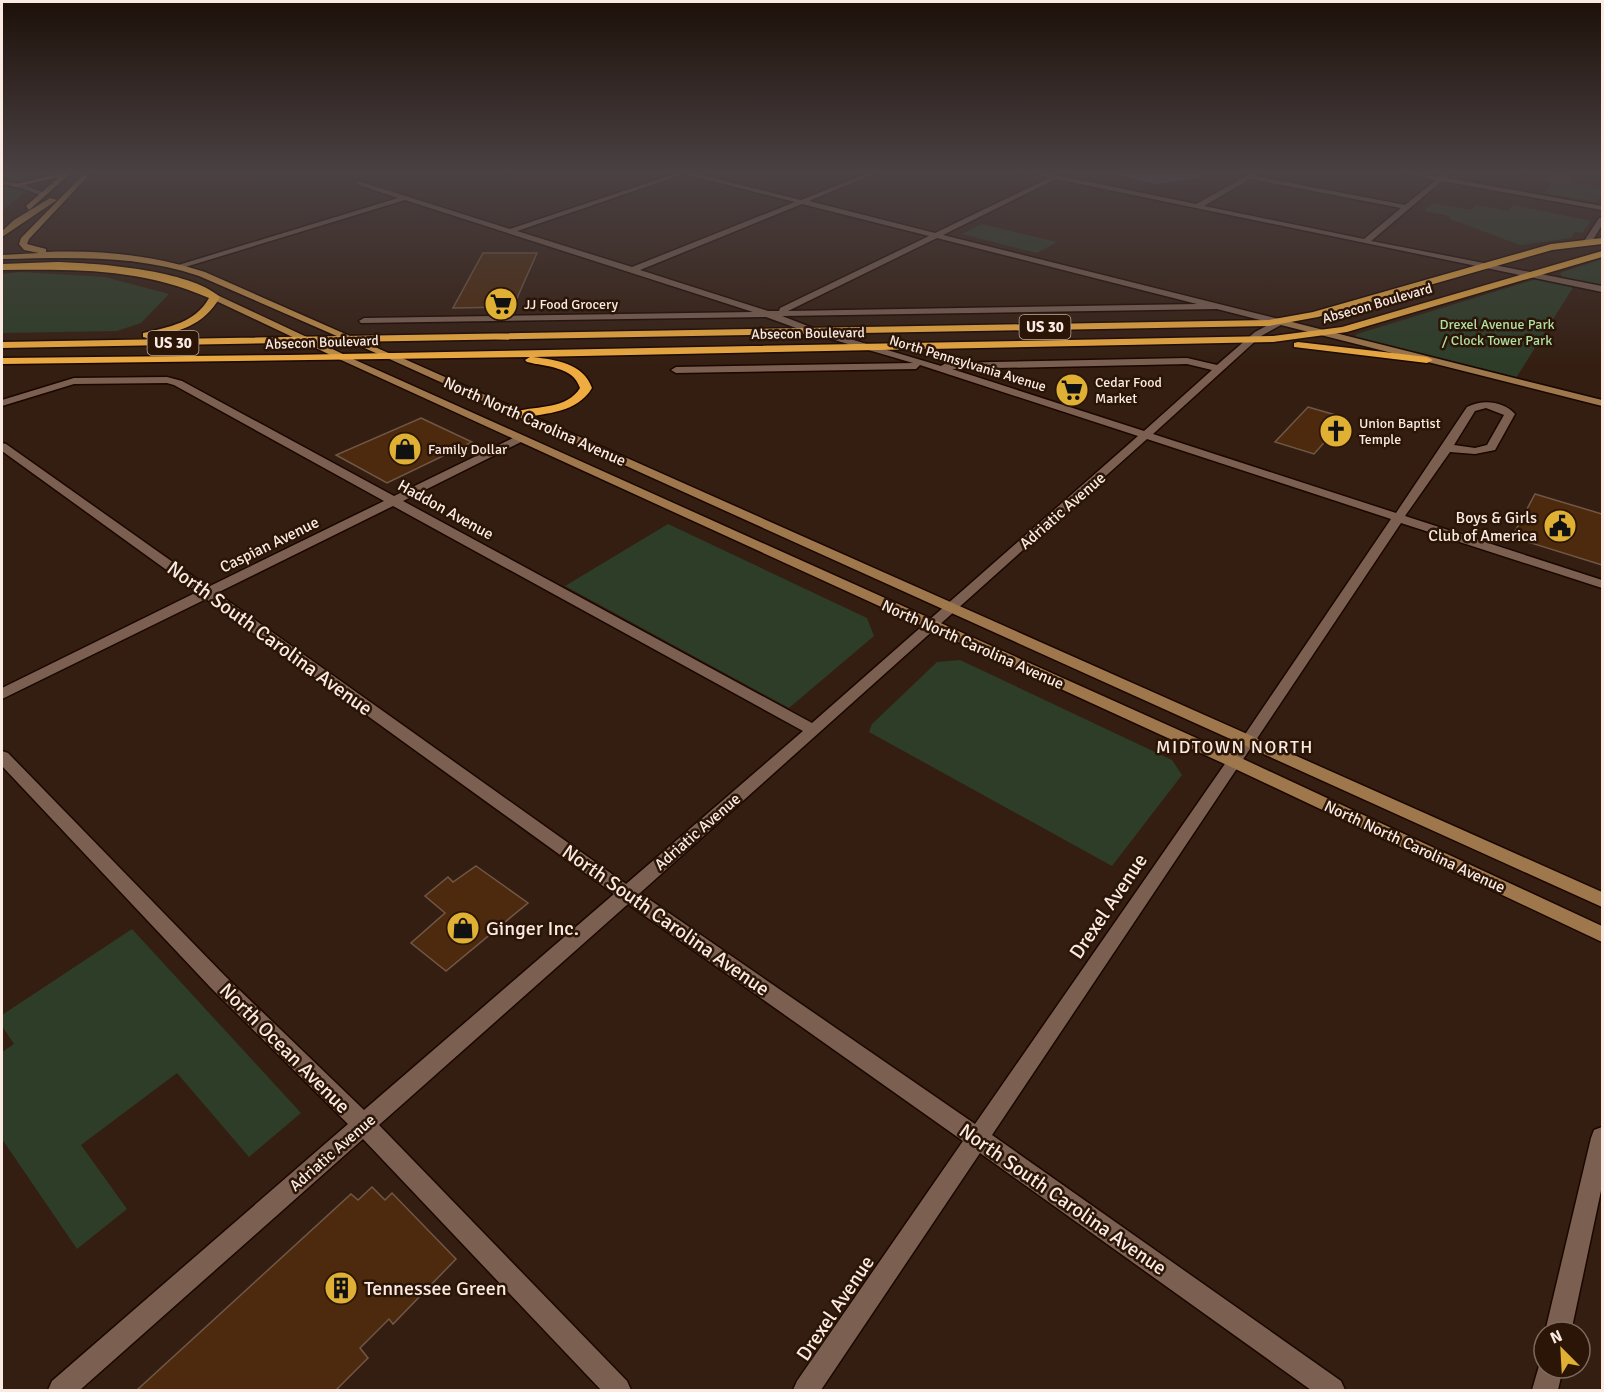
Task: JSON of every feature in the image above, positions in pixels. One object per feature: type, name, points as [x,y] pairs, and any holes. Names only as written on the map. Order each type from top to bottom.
[{"type":"highway","name":"Absecon Boulevard","points":[[2,345],[1280,322],[1314,315],[1559,245],[1602,241]]},
{"type":"highway","name":"Absecon Boulevard","points":[[2,361],[1251,340],[1326,334],[1602,254]]},
{"type":"highway","points":[[2,267],[66,266],[134,272],[187,284],[215,297],[204,315],[189,324],[164,332],[125,338],[37,344]]},
{"type":"highway","points":[[1251,340],[1427,360]]},
{"type":"highway","points":[[445,354],[543,362],[572,371],[586,383],[585,392],[569,403],[521,414]]},
{"type":"main road","points":[[27,238],[23,244],[27,248],[45,252],[118,256],[179,266],[212,278],[388,355]]},
{"type":"main road","points":[[2,259],[118,256]]},
{"type":"main road","points":[[2,259],[79,263],[134,272]]},
{"type":"main road","points":[[215,297],[342,357]]},
{"type":"street","points":[[179,266],[272,238]]},
{"type":"street","name":"North Pennsylvania Avenue","points":[[532,238],[768,314],[865,348],[933,366],[1602,584]]},
{"type":"street","points":[[633,270],[711,238]]},
{"type":"street","points":[[768,314],[795,305],[930,238]]},
{"type":"street","points":[[948,238],[1602,403]]},
{"type":"street","points":[[1346,238],[1602,288]]},
{"type":"street","points":[[1365,242],[1370,238]]},
{"type":"street","name":"Absecon Boulevard","points":[[364,321],[1220,306]]},
{"type":"street","name":"Adriatic Avenue","points":[[61,1390],[933,626],[1251,340],[1264,329],[1280,322]]},
{"type":"street","name":"North North Carolina Avenue","points":[[388,355],[1248,739],[1602,900]]},
{"type":"street","name":"North North Carolina Avenue","points":[[342,357],[1235,762],[1602,934]]},
{"type":"street","points":[[676,370],[1187,361],[1221,369]]},
{"type":"street","name":"Haddon Avenue","points":[[2,403],[46,388],[82,381],[167,380],[178,383],[813,730]]},
{"type":"street","name":"Drexel Avenue","points":[[806,1390],[1235,762],[1248,739],[1398,518],[1448,448],[1471,409],[1488,404],[1510,414],[1491,448],[1475,451],[1448,448]]},
{"type":"street","name":"Caspian Avenue","points":[[2,694],[519,439]]},
{"type":"street","name":"North South Carolina Avenue","points":[[2,446],[628,893],[1332,1390]]},
{"type":"street","name":"North Ocean Avenue","points":[[2,757],[218,982],[363,1124],[618,1390]]},
{"type":"street","points":[[1561,1320],[1601,1150]]},
{"type":"green space","points":[[978,238],[1040,238],[1057,242],[1037,253]]},
{"type":"green space","points":[[1501,238],[1571,238],[1571,238],[1520,245]]},
{"type":"green space","points":[[1602,259],[1602,286],[1562,277],[1560,273]]},
{"type":"green space","points":[[21,272],[105,277],[169,294],[141,323],[117,331],[2,333],[2,274]]},
{"type":"green space","name":"Drexel Avenue Park / Clock Tower Park","points":[[1537,279],[1574,286],[1516,378],[1354,337],[1357,334]]},
{"type":"green space","points":[[668,524],[867,618],[874,636],[789,708],[565,586]]},
{"type":"green space","points":[[960,660],[1172,760],[1182,775],[1112,866],[869,732],[872,724],[937,662]]},
{"type":"green space","points":[[132,929],[301,1113],[249,1157],[177,1073],[81,1145],[127,1209],[77,1249],[2,1139],[2,1052],[14,1044],[2,1026],[2,1015]]},
{"type":"building","points":[[483,253],[537,253],[513,307],[453,308]]},
{"type":"building","name":"Union Baptist Temple","points":[[1308,407],[1346,418],[1314,454],[1275,442]]},
{"type":"building","name":"Family Dollar","points":[[421,418],[472,442],[387,483],[336,455]]},
{"type":"building","name":"Boys & Girls Club of America","points":[[1535,494],[1602,514],[1602,565],[1512,537]]},
{"type":"building","name":"Ginger Inc.","points":[[476,866],[528,903],[446,971],[411,943],[445,913],[425,896],[448,877],[453,882]]},
{"type":"building","name":"Tennessee Green","points":[[372,1187],[385,1200],[392,1193],[456,1259],[393,1324],[389,1319],[360,1348],[368,1358],[336,1390],[137,1390],[351,1194],[358,1200]]},
{"type":"place","name":"JJ Food Grocery","points":[[501,304]]},
{"type":"place","name":"Cedar Food Market","points":[[1072,390]]},
{"type":"place","name":"Union Baptist Temple","points":[[1336,431]]},
{"type":"place","name":"Family Dollar","points":[[405,449]]},
{"type":"place","name":"Boys & Girls Club of America","points":[[1560,526]]},
{"type":"place","name":"Ginger Inc.","points":[[463,928]]},
{"type":"place","name":"Tennessee Green","points":[[341,1288]]},
{"type":"district","name":"MIDTOWN NORTH","points":[[1235,747]]}]
